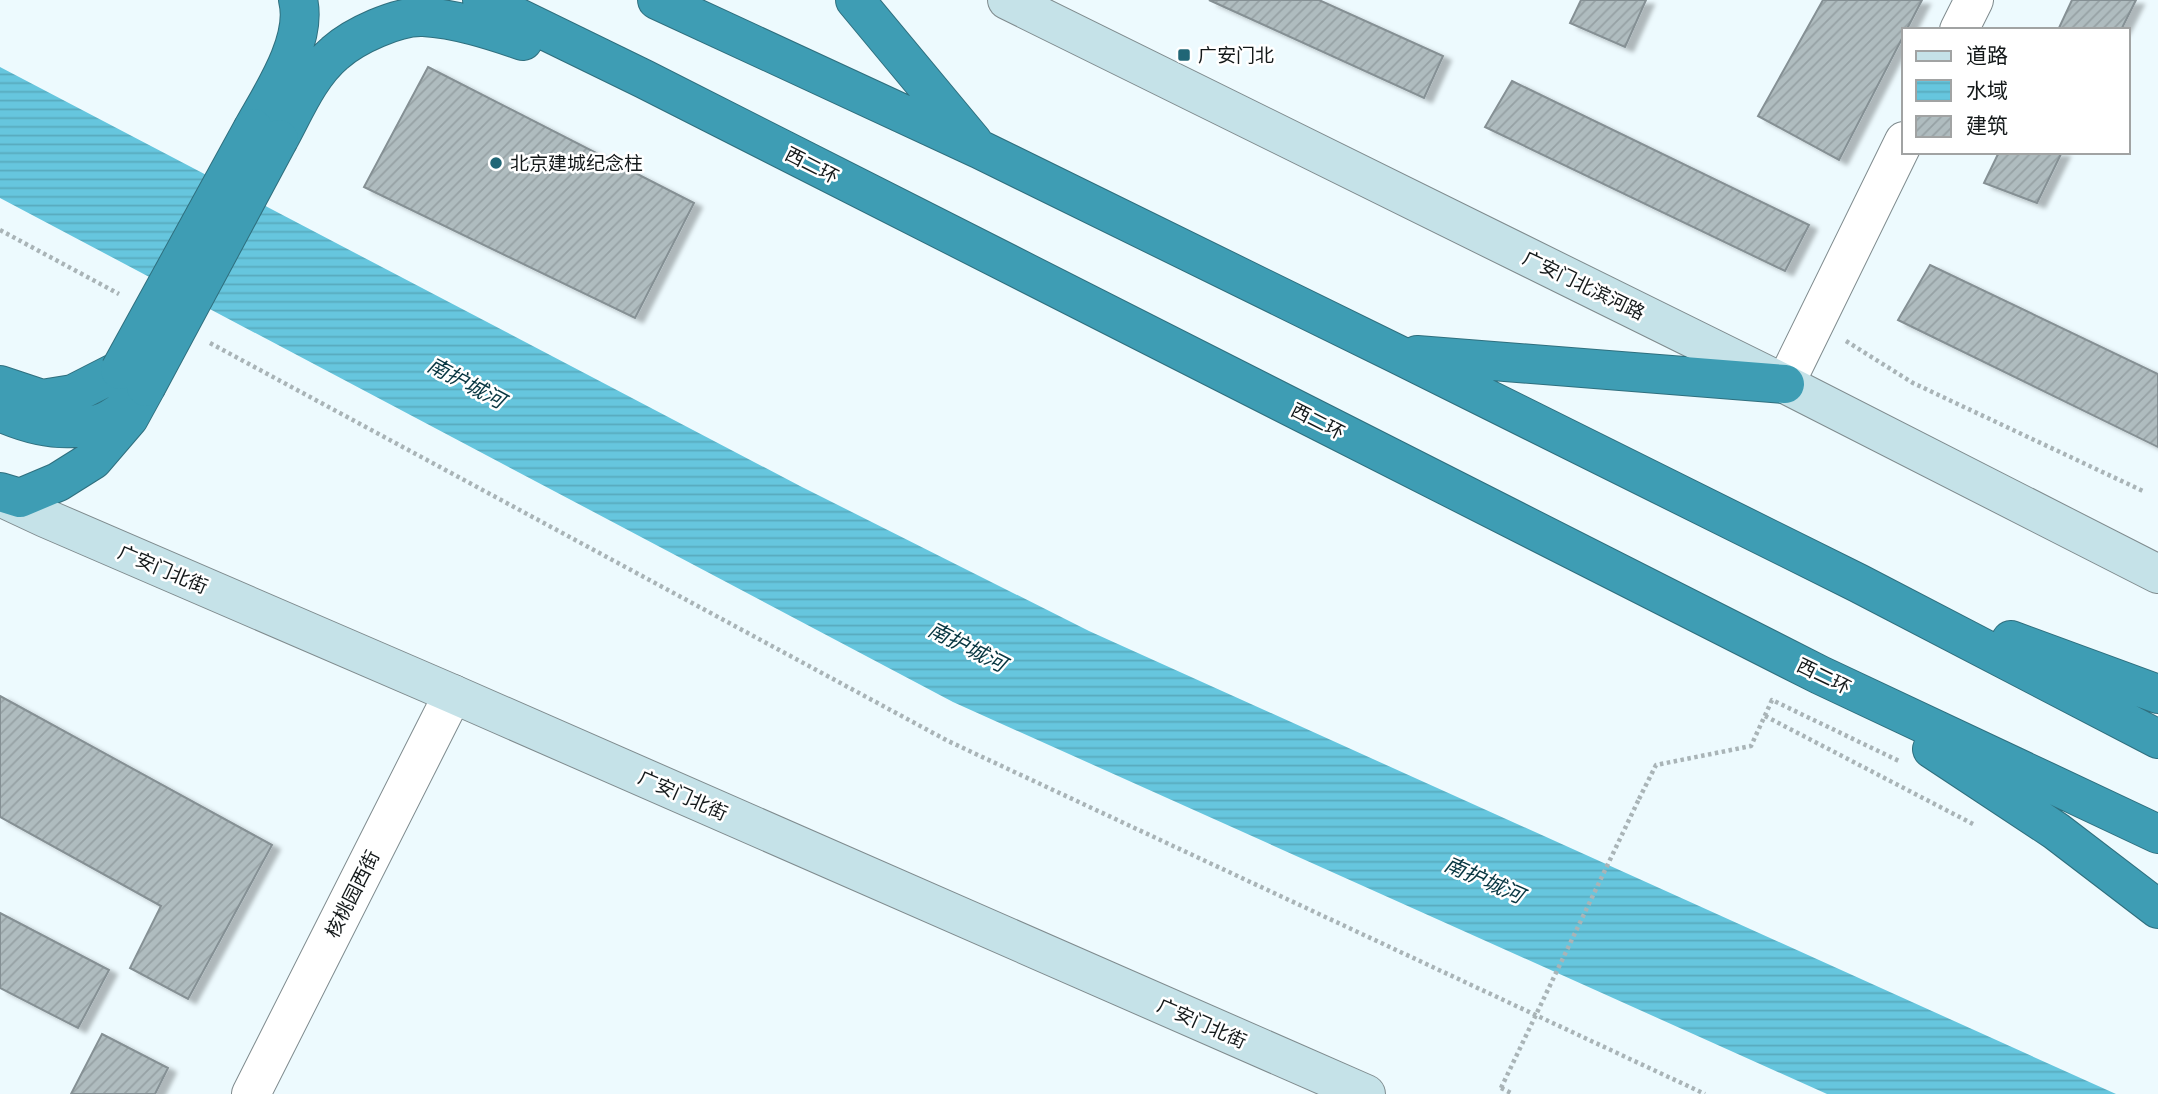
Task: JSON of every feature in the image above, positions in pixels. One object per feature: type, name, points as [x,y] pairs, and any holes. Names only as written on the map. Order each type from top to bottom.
[{"type":"highway","points":[[0,412],[28,425],[65,429],[100,424],[135,386],[266,133],[291,60],[300,10],[298,0]]},
{"type":"highway","name":"西二环","points":[[482,0],[644,79],[1820,675],[2158,834]]},
{"type":"highway","points":[[657,0],[979,149],[1397,354],[1858,583],[2158,739]]},
{"type":"highway","points":[[855,0],[979,149]]},
{"type":"highway","points":[[266,133],[334,53],[381,27],[421,17],[484,28],[644,79]]},
{"type":"highway","points":[[1397,354],[1785,384]]},
{"type":"highway","points":[[0,385],[42,399],[135,386]]},
{"type":"highway","points":[[0,494],[20,498],[58,482],[93,460],[129,418],[135,386]]},
{"type":"highway","points":[[1858,583],[2158,694]]},
{"type":"highway","points":[[1820,675],[2056,831],[2158,909]]},
{"type":"street","name":"广安门北滨河路","points":[[1007,0],[1785,384],[2158,574]]},
{"type":"street","points":[[1960,28],[1974,0]]},
{"type":"street","points":[[1785,384],[1902,145]]},
{"type":"street","name":"广安门北街","points":[[0,494],[45,518],[1366,1094]]},
{"type":"street","name":"核桃园西街","points":[[251,1094],[453,694]]},
{"type":"path","points":[[0,230],[123,296]]},
{"type":"path","points":[[1840,337],[1913,383],[2145,492]]},
{"type":"path","points":[[209,342],[948,741],[1705,1094]]},
{"type":"path","points":[[1513,1094],[1501,1088],[1656,765],[1751,746],[1772,701],[1907,765]]},
{"type":"path","points":[[1765,716],[1974,824]]},
{"type":"water","name":"南护城河","points":[[0,67],[800,486],[1089,631],[2116,1094],[1827,1094],[953,702],[0,198]]},
{"type":"building","points":[[1209,0],[1319,0],[1443,56],[1424,98]]},
{"type":"building","points":[[1581,0],[1646,0],[1625,47],[1570,23]]},
{"type":"building","points":[[1823,0],[1922,0],[1907,28],[1902,28],[1902,39],[1839,160],[1758,116]]},
{"type":"building","points":[[2072,0],[2136,0],[2122,28],[2059,28]]},
{"type":"building","points":[[428,67],[694,203],[635,318],[364,187]]},
{"type":"building","points":[[1512,81],[1809,225],[1785,271],[1485,127]]},
{"type":"building","points":[[1998,154],[2061,154],[2037,203],[1984,183]]},
{"type":"building","points":[[1930,265],[2158,374],[2158,447],[1898,320]]},
{"type":"building","points":[[0,696],[272,845],[188,999],[130,968],[161,906],[0,817]]},
{"type":"building","points":[[0,913],[109,970],[78,1028],[0,988]]},
{"type":"building","points":[[102,1034],[168,1068],[155,1094],[71,1094]]},
{"type":"place","name":"广安门北","points":[[1184,55]]},
{"type":"place","name":"北京建城纪念柱","points":[[496,163]]}]
